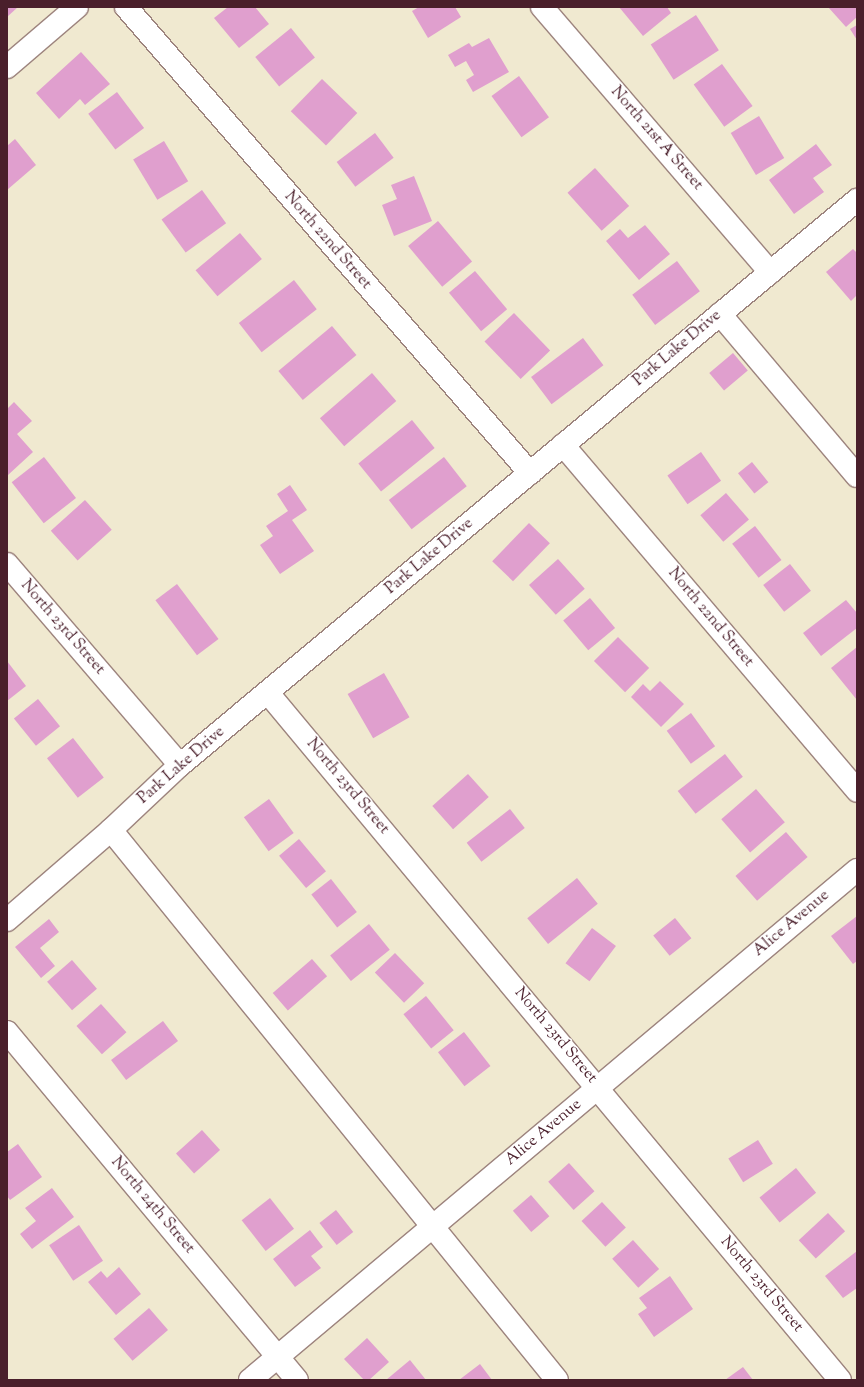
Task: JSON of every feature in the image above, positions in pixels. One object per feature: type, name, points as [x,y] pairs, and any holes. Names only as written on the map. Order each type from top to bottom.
[{"type":"street","points":[[7,67],[77,7]]},
{"type":"street","name":"North 22nd Street","points":[[126,7],[530,473]]},
{"type":"street","name":"North 21st A Street","points":[[542,7],[770,272]]},
{"type":"street","name":"Park Lake Drive","points":[[7,920],[111,830],[180,765],[857,200]]},
{"type":"street","points":[[720,314],[857,476]]},
{"type":"street","name":"North 22nd Street","points":[[563,445],[857,790]]},
{"type":"street","name":"North 23rd Street","points":[[7,564],[180,765]]},
{"type":"street","name":"North 23rd Street","points":[[268,693],[840,1380]]},
{"type":"street","points":[[111,830],[431,1227],[557,1380]]},
{"type":"street","name":"Alice Avenue","points":[[250,1380],[857,870]]},
{"type":"street","name":"North 24th Street","points":[[7,1032],[297,1380]]},
{"type":"building","points":[[7,7],[18,7],[7,17]]},
{"type":"building","points":[[228,7],[255,7],[269,24],[239,48],[214,18]]},
{"type":"building","points":[[419,7],[455,7],[461,17],[428,38],[412,11]]},
{"type":"building","points":[[619,7],[667,7],[671,13],[643,36]]},
{"type":"building","points":[[828,7],[857,7],[857,17],[846,27]]},
{"type":"building","points":[[696,15],[719,50],[674,80],[651,44]]},
{"type":"building","points":[[857,25],[857,40],[850,29]]},
{"type":"building","points":[[291,28],[315,58],[279,86],[255,57]]},
{"type":"building","points":[[489,38],[509,72],[473,92],[466,80],[474,75],[466,61],[455,67],[448,55],[469,43],[472,47]]},
{"type":"building","points":[[81,52],[110,84],[85,105],[80,99],[59,119],[36,93]]},
{"type":"building","points":[[722,64],[753,106],[724,127],[694,85]]},
{"type":"building","points":[[519,76],[549,117],[521,137],[491,96]]},
{"type":"building","points":[[322,79],[357,113],[326,145],[291,111]]},
{"type":"building","points":[[117,92],[144,128],[115,150],[88,114]]},
{"type":"building","points":[[759,116],[784,158],[756,175],[731,133]]},
{"type":"building","points":[[375,133],[394,158],[355,187],[337,162]]},
{"type":"building","points":[[15,139],[36,165],[7,190],[7,146]]},
{"type":"building","points":[[164,141],[188,181],[157,200],[133,160]]},
{"type":"building","points":[[816,144],[832,165],[813,178],[824,192],[794,214],[769,180]]},
{"type":"building","points":[[595,168],[629,206],[602,231],[568,193]]},
{"type":"building","points":[[414,176],[432,221],[394,236],[382,205],[397,199],[391,185]]},
{"type":"building","points":[[202,190],[226,223],[186,253],[162,219]]},
{"type":"building","points":[[438,221],[472,262],[442,287],[408,246]]},
{"type":"building","points":[[645,225],[670,254],[639,280],[606,241],[620,229],[628,238]]},
{"type":"building","points":[[240,233],[262,259],[217,296],[196,270]]},
{"type":"building","points":[[853,249],[857,253],[857,295],[851,301],[826,272]]},
{"type":"building","points":[[677,261],[700,291],[655,325],[632,295]]},
{"type":"building","points":[[475,271],[507,309],[481,331],[449,293]]},
{"type":"building","points":[[294,280],[317,309],[262,352],[239,323]]},
{"type":"building","points":[[514,313],[550,350],[521,379],[485,341]]},
{"type":"building","points":[[332,326],[356,355],[303,400],[278,371]]},
{"type":"building","points":[[583,338],[603,365],[552,404],[531,377]]},
{"type":"building","points":[[733,353],[748,371],[724,391],[709,373]]},
{"type":"building","points":[[372,373],[396,401],[344,446],[320,418]]},
{"type":"building","points":[[14,402],[32,421],[17,434],[33,452],[8,475],[7,409]]},
{"type":"building","points":[[412,420],[435,448],[381,491],[358,463]]},
{"type":"building","points":[[701,452],[721,481],[687,504],[667,476]]},
{"type":"building","points":[[44,457],[76,498],[44,523],[12,482]]},
{"type":"building","points":[[444,457],[467,486],[412,529],[389,500]]},
{"type":"building","points":[[752,462],[768,482],[754,494],[738,473]]},
{"type":"building","points":[[290,485],[307,510],[292,520],[314,551],[280,574],[260,545],[273,536],[266,526],[288,511],[277,494]]},
{"type":"building","points":[[726,493],[749,519],[723,542],[700,515]]},
{"type":"building","points":[[85,500],[112,530],[78,561],[51,531]]},
{"type":"building","points":[[529,523],[550,543],[513,581],[492,561]]},
{"type":"building","points":[[755,526],[781,560],[759,578],[732,544]]},
{"type":"building","points":[[558,559],[585,589],[556,615],[529,585]]},
{"type":"building","points":[[790,564],[811,591],[784,612],[763,585]]},
{"type":"building","points":[[177,584],[219,639],[197,655],[155,600]]},
{"type":"building","points":[[590,598],[615,628],[588,650],[563,620]]},
{"type":"building","points":[[846,600],[857,613],[857,628],[821,656],[803,633]]},
{"type":"building","points":[[618,637],[649,668],[625,692],[594,661]]},
{"type":"building","points":[[857,647],[857,700],[831,668]]},
{"type":"building","points":[[7,661],[26,686],[7,701]]},
{"type":"building","points":[[384,673],[409,717],[373,738],[348,694]]},
{"type":"building","points":[[660,681],[684,704],[661,727],[631,697],[643,684],[650,691]]},
{"type":"building","points":[[38,699],[60,726],[36,746],[14,719]]},
{"type":"building","points":[[691,713],[715,746],[691,764],[667,731]]},
{"type":"building","points":[[73,738],[104,777],[78,798],[47,758]]},
{"type":"building","points":[[725,754],[743,777],[696,814],[678,791]]},
{"type":"building","points":[[468,774],[489,797],[453,829],[432,806]]},
{"type":"building","points":[[756,789],[785,822],[750,852],[721,819]]},
{"type":"building","points":[[269,799],[294,833],[269,851],[244,817]]},
{"type":"building","points":[[510,809],[525,828],[481,862],[467,843]]},
{"type":"building","points":[[786,832],[808,857],[757,901],[735,876]]},
{"type":"building","points":[[299,839],[326,871],[306,888],[279,856]]},
{"type":"building","points":[[577,878],[598,904],[548,944],[527,918]]},
{"type":"building","points":[[331,879],[357,912],[337,927],[311,894]]},
{"type":"building","points":[[857,916],[857,961],[853,964],[831,936]]},
{"type":"building","points":[[675,918],[691,938],[670,956],[653,936]]},
{"type":"building","points":[[49,919],[59,932],[40,948],[55,966],[41,978],[15,947]]},
{"type":"building","points":[[369,924],[390,950],[351,981],[330,955]]},
{"type":"building","points":[[592,928],[616,946],[589,981],[566,963]]},
{"type":"building","points":[[395,953],[424,983],[404,1003],[375,972]]},
{"type":"building","points":[[312,959],[327,976],[288,1010],[273,993]]},
{"type":"building","points":[[72,960],[97,989],[72,1010],[47,982]]},
{"type":"building","points":[[426,996],[454,1030],[431,1048],[403,1014]]},
{"type":"building","points":[[101,1004],[126,1032],[102,1054],[76,1026]]},
{"type":"building","points":[[163,1021],[178,1041],[126,1080],[111,1060]]},
{"type":"building","points":[[464,1032],[490,1066],[464,1086],[438,1052]]},
{"type":"building","points":[[202,1130],[220,1150],[194,1173],[176,1153]]},
{"type":"building","points":[[758,1140],[773,1164],[743,1182],[728,1159]]},
{"type":"building","points":[[18,1144],[42,1177],[10,1200],[7,1196],[7,1152]]},
{"type":"building","points":[[569,1163],[594,1191],[574,1210],[548,1182]]},
{"type":"building","points":[[796,1168],[816,1193],[780,1222],[759,1198]]},
{"type":"building","points":[[52,1188],[74,1217],[32,1249],[20,1234],[36,1221],[25,1208]]},
{"type":"building","points":[[531,1195],[549,1216],[531,1232],[513,1211]]},
{"type":"building","points":[[270,1198],[294,1229],[266,1251],[242,1220]]},
{"type":"building","points":[[602,1202],[626,1228],[605,1247],[582,1221]]},
{"type":"building","points":[[336,1210],[353,1232],[337,1245],[319,1223]]},
{"type":"building","points":[[828,1213],[845,1231],[816,1259],[799,1240]]},
{"type":"building","points":[[79,1225],[103,1261],[73,1281],[49,1245]]},
{"type":"building","points":[[310,1230],[323,1247],[311,1256],[321,1268],[295,1287],[273,1259]]},
{"type":"building","points":[[633,1240],[659,1269],[638,1288],[612,1259]]},
{"type":"building","points":[[857,1251],[857,1288],[843,1298],[825,1276]]},
{"type":"building","points":[[119,1267],[141,1294],[116,1315],[88,1282],[101,1271],[107,1278]]},
{"type":"building","points":[[670,1276],[693,1309],[654,1337],[638,1314],[647,1308],[639,1298]]},
{"type":"building","points":[[149,1308],[168,1330],[133,1361],[114,1339]]},
{"type":"building","points":[[367,1338],[389,1362],[369,1380],[364,1380],[344,1359]]},
{"type":"building","points":[[410,1360],[426,1380],[386,1380]]},
{"type":"building","points":[[480,1364],[492,1380],[459,1380]]},
{"type":"building","points":[[743,1367],[753,1380],[725,1380]]}]
